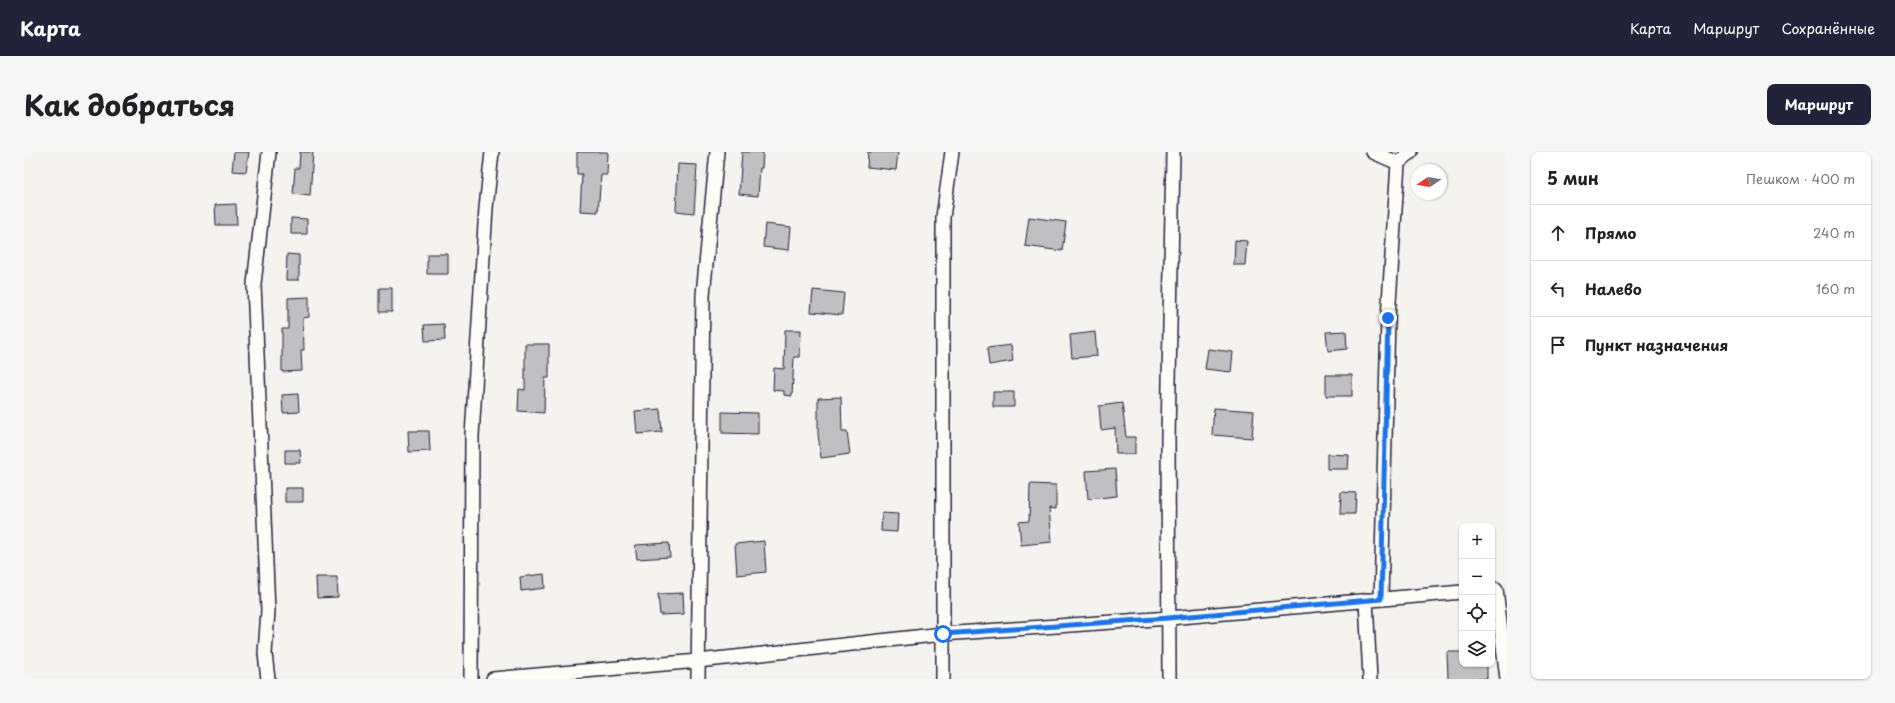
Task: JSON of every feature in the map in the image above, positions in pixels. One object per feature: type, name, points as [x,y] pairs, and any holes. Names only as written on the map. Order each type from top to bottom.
[{"type":"street","points":[[268,679],[265,654],[268,610],[254,284],[269,152]]},
{"type":"street","points":[[471,679],[472,436],[486,208],[492,152]]},
{"type":"street","points":[[698,679],[703,295],[717,152]]},
{"type":"street","points":[[943,679],[943,217],[952,152]]},
{"type":"street","points":[[1169,679],[1168,440],[1172,152]]},
{"type":"street","points":[[1373,152],[1398,163]]},
{"type":"street","points":[[1381,599],[1388,318],[1398,163],[1411,152]]},
{"type":"street","points":[[1498,588],[1507,679]]},
{"type":"street","points":[[493,679],[698,660],[943,634],[1168,618],[1459,592]]},
{"type":"street","points":[[1366,600],[1370,679]]},
{"type":"building","points":[[234,152],[249,152],[246,172],[232,171]]},
{"type":"building","points":[[300,152],[313,152],[310,196],[293,194],[295,168],[299,168]]},
{"type":"building","points":[[577,152],[608,152],[607,175],[601,175],[598,212],[580,211],[582,174],[577,174]]},
{"type":"building","points":[[742,152],[763,152],[758,196],[739,194]]},
{"type":"building","points":[[868,152],[898,152],[896,170],[867,167]]},
{"type":"building","points":[[678,164],[697,165],[694,213],[676,211]]},
{"type":"building","points":[[236,204],[237,225],[216,225],[215,205]]},
{"type":"building","points":[[1029,217],[1066,222],[1062,251],[1025,246]]},
{"type":"building","points":[[291,218],[307,219],[307,234],[291,234]]},
{"type":"building","points":[[765,224],[791,227],[789,250],[763,247]]},
{"type":"building","points":[[1235,240],[1247,241],[1245,265],[1234,265]]},
{"type":"building","points":[[287,254],[299,255],[299,280],[286,280]]},
{"type":"building","points":[[427,254],[448,254],[448,274],[427,274]]},
{"type":"building","points":[[379,288],[392,288],[392,312],[379,312]]},
{"type":"building","points":[[813,290],[844,293],[842,315],[811,312]]},
{"type":"building","points":[[309,297],[309,317],[303,318],[304,350],[301,350],[302,371],[282,372],[282,329],[288,329],[288,298]]},
{"type":"building","points":[[444,324],[445,340],[425,341],[424,325]]},
{"type":"building","points":[[785,330],[801,330],[800,357],[794,357],[792,396],[784,395],[784,391],[773,390],[774,368],[784,369]]},
{"type":"building","points":[[1346,331],[1347,349],[1328,351],[1326,332]]},
{"type":"building","points":[[1095,332],[1097,356],[1072,358],[1070,335]]},
{"type":"building","points":[[525,344],[549,344],[549,378],[545,378],[544,413],[518,411],[519,389],[525,390]]},
{"type":"building","points":[[1011,345],[1013,361],[989,365],[987,348]]},
{"type":"building","points":[[1208,349],[1233,352],[1231,372],[1205,369]]},
{"type":"building","points":[[1326,375],[1352,375],[1352,396],[1326,396]]},
{"type":"building","points":[[993,392],[1014,392],[1014,407],[993,407]]},
{"type":"building","points":[[298,394],[299,412],[283,413],[282,395]]},
{"type":"building","points":[[841,397],[842,431],[847,431],[850,454],[821,458],[818,434],[818,398]]},
{"type":"building","points":[[1122,403],[1126,437],[1135,437],[1135,454],[1116,454],[1115,428],[1101,430],[1099,406]]},
{"type":"building","points":[[1214,408],[1254,411],[1252,438],[1212,435]]},
{"type":"building","points":[[660,409],[662,432],[637,434],[635,411]]},
{"type":"building","points":[[722,412],[758,413],[758,434],[722,433]]},
{"type":"building","points":[[408,431],[429,431],[430,451],[409,452]]},
{"type":"building","points":[[285,450],[300,450],[301,463],[285,463]]},
{"type":"building","points":[[1327,454],[1349,455],[1348,469],[1327,469]]},
{"type":"building","points":[[1115,469],[1117,496],[1088,499],[1086,471]]},
{"type":"building","points":[[1030,484],[1056,485],[1056,509],[1049,508],[1052,542],[1021,545],[1019,522],[1029,521]]},
{"type":"building","points":[[285,488],[303,488],[303,502],[285,502]]},
{"type":"building","points":[[1341,492],[1356,493],[1355,514],[1340,514]]},
{"type":"building","points":[[882,513],[898,514],[897,532],[881,531]]},
{"type":"building","points":[[764,541],[766,572],[737,575],[735,544]]},
{"type":"building","points":[[669,543],[670,557],[637,559],[635,545]]},
{"type":"building","points":[[544,574],[545,588],[521,591],[520,577]]},
{"type":"building","points":[[316,577],[337,577],[338,597],[317,598]]},
{"type":"building","points":[[683,593],[684,614],[660,615],[658,594]]},
{"type":"building","points":[[1447,652],[1459,652],[1459,667],[1487,667],[1487,679],[1448,679]]},
{"type":"route","points":[[943,634],[1168,618],[1381,599],[1388,318]]}]
